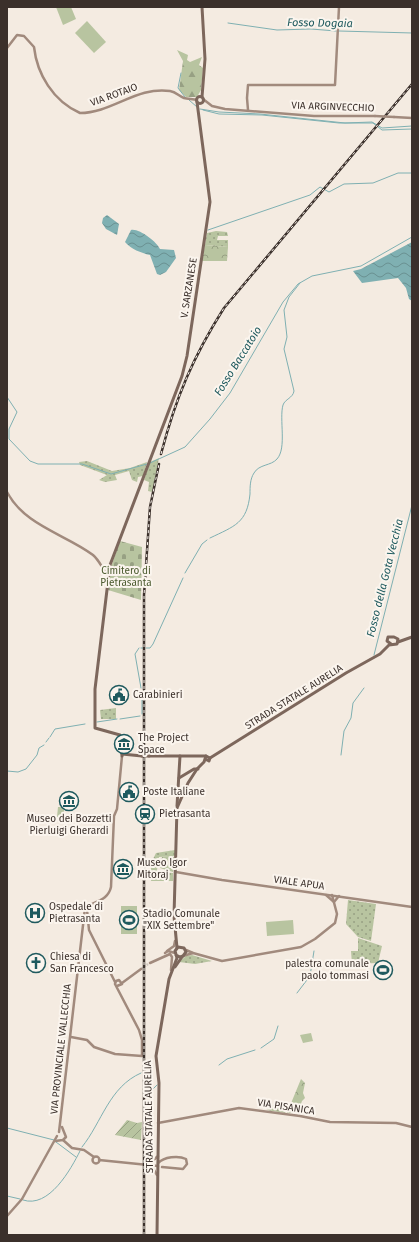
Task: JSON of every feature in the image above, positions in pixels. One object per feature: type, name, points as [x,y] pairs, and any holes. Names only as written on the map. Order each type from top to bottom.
[{"type":"main road","name":"V. SARZANESE","points":[[122,755],[122,739],[120,735],[96,728],[95,689],[108,575],[112,558],[184,371],[208,216],[209,192],[198,109],[205,59],[202,7]]},
{"type":"main road","name":"STRADA STATALE AURELIA","points":[[378,655],[391,636],[398,641]]},
{"type":"main road","name":"STRADA STATALE AURELIA","points":[[157,1235],[158,1073],[156,1056],[170,975],[176,951],[174,916],[177,808],[197,770],[208,758],[220,753],[378,655],[391,644],[412,636]]},
{"type":"main road","points":[[387,640],[391,644]]},
{"type":"main road","points":[[122,755],[208,758]]},
{"type":"main road","points":[[177,808],[180,758]]},
{"type":"main road","points":[[179,778],[197,770]]},
{"type":"main road","points":[[176,939],[184,948],[183,957]]},
{"type":"main road","points":[[183,957],[176,951],[184,948]]},
{"type":"main road","name":"STRADA STATALE AURELIA","points":[[170,975],[183,957]]},
{"type":"street","points":[[248,110],[248,85],[335,85],[340,7]]},
{"type":"street","name":"VIA ROTAIO","points":[[7,48],[17,35],[24,36],[34,46],[35,58],[46,84],[63,103],[80,113],[111,107],[130,98],[151,91],[171,91],[185,98],[200,100],[207,103]]},
{"type":"street","name":"VIA ARGINVECCHIO","points":[[207,103],[217,108],[314,116],[375,116],[412,118]]},
{"type":"street","points":[[7,492],[21,510],[35,521],[95,557],[108,575]]},
{"type":"street","name":"VIA PROVINCIALE VALLECCHIA","points":[[61,1138],[59,1132],[83,929],[86,921],[85,908],[104,898],[110,891],[114,821],[122,755]]},
{"type":"street","name":"VIALE APUA","points":[[176,874],[412,907]]},
{"type":"street","points":[[324,894],[334,902]]},
{"type":"street","points":[[184,948],[193,953],[222,961],[301,947],[315,940],[334,925],[337,914],[332,895]]},
{"type":"street","points":[[334,902],[339,896]]},
{"type":"street","points":[[86,921],[111,976],[119,981]]},
{"type":"street","points":[[83,929],[86,926],[89,930]]},
{"type":"street","points":[[171,971],[172,957],[170,954],[149,963],[174,946],[176,934]]},
{"type":"street","points":[[167,951],[176,951]]},
{"type":"street","points":[[157,958],[168,952],[176,951]]},
{"type":"street","points":[[183,957],[193,953]]},
{"type":"street","points":[[79,966],[107,966]]},
{"type":"street","points":[[119,981],[129,977],[141,969]]},
{"type":"street","points":[[71,1037],[87,1040],[94,1048],[115,1054],[142,1056],[142,1040],[139,1030],[119,992],[119,981]]},
{"type":"street","points":[[118,986],[119,981]]},
{"type":"street","name":"VIA PISANICA","points":[[158,1123],[240,1108],[325,1121],[392,1122],[412,1127]]},
{"type":"street","name":"VIA PROVINCIALE VALLECCHIA","points":[[7,1216],[22,1199],[54,1141],[61,1138],[64,1132],[61,1123]]},
{"type":"street","points":[[59,1132],[64,1132]]},
{"type":"street","points":[[61,1138],[72,1148],[84,1150],[90,1154],[94,1163],[103,1161],[158,1165],[165,1158]]},
{"type":"street","points":[[148,1165],[155,1161],[158,1154],[165,1158],[182,1157],[186,1159],[187,1164],[183,1169],[162,1167]]},
{"type":"street","points":[[93,1158],[98,1161]]},
{"type":"street","points":[[148,1165],[158,1176]]},
{"type":"green space","points":[[56,7],[71,7],[76,19],[63,25]]},
{"type":"green space","points":[[87,21],[106,42],[94,53],[75,33]]},
{"type":"green space","points":[[177,50],[188,55],[187,60],[190,62],[202,57],[199,65],[203,68],[201,90],[197,97],[186,97],[179,90],[183,61]]},
{"type":"green space","points":[[216,231],[227,232],[228,236],[218,236],[217,240],[228,240],[228,247],[205,245],[207,233]]},
{"type":"green space","points":[[205,245],[228,247],[227,261],[202,261]]},
{"type":"green space","points":[[159,458],[152,492],[148,491],[149,482],[144,480],[150,462]]},
{"type":"green space","points":[[87,461],[112,471],[130,468],[147,462],[143,476],[138,477],[137,482],[132,480],[129,471],[115,475],[117,480],[105,482],[99,480],[107,475],[80,465],[79,462]]},
{"type":"green space","name":"Cimitero di Pietrasanta","points":[[120,541],[142,547],[141,600],[108,590],[111,567]]},
{"type":"green space","points":[[116,708],[116,719],[101,719],[100,710]]},
{"type":"green space","points":[[58,807],[64,807],[64,818],[57,817]]},
{"type":"green space","points":[[175,850],[175,856],[159,857],[157,870],[159,872],[173,873],[173,881],[151,881],[151,868],[154,864],[153,859],[156,853]]},
{"type":"green space","points":[[162,857],[174,857],[173,872],[160,868]]},
{"type":"green space","points":[[348,900],[376,904],[371,941],[358,937],[346,924]]},
{"type":"green space","name":"Stadio Comunale \"XIX Settembre\"","points":[[121,906],[137,906],[137,934],[121,934]]},
{"type":"green space","points":[[293,920],[294,934],[267,936],[266,922]]},
{"type":"green space","points":[[358,938],[382,946],[378,963],[352,964],[351,951],[358,951]]},
{"type":"green space","points":[[192,955],[212,961],[195,964],[179,962],[186,956]]},
{"type":"green space","points":[[311,1033],[313,1041],[303,1043],[300,1035]]},
{"type":"green space","points":[[301,1079],[305,1083],[303,1093],[305,1098],[302,1101],[298,1112],[287,1113]]},
{"type":"green space","points":[[273,1105],[286,1111],[285,1113],[266,1110],[272,1109]]},
{"type":"green space","points":[[127,1120],[137,1123],[142,1122],[141,1140],[115,1135]]},
{"type":"water","points":[[107,215],[119,224],[117,235],[106,229],[102,223],[103,218]]},
{"type":"water","points":[[131,230],[138,231],[147,236],[160,249],[174,250],[176,258],[166,272],[160,275],[157,274],[150,255],[130,247],[125,242]]},
{"type":"water","points":[[412,242],[412,301],[409,299],[406,288],[398,278],[362,283],[353,271],[361,269]]},
{"type":"waterway","name":"Fosso Dogaia","points":[[228,23],[277,30],[311,29],[336,31]]},
{"type":"waterway","name":"Fosso Dogaia","points":[[339,31],[412,33]]},
{"type":"waterway","points":[[181,73],[178,88],[185,97]]},
{"type":"waterway","points":[[189,100],[197,107]]},
{"type":"waterway","points":[[200,109],[345,123],[372,122],[382,128],[412,126]]},
{"type":"waterway","points":[[203,110],[219,114],[262,115],[339,123],[373,123],[382,130],[412,129]]},
{"type":"waterway","points":[[208,230],[310,195],[320,187],[329,192],[344,184],[373,183],[398,173],[412,173]]},
{"type":"waterway","name":"Fosso Baccatoio","points":[[150,463],[185,447],[210,419],[230,393],[283,302],[298,284],[312,276],[361,266],[412,237]]},
{"type":"waterway","points":[[210,538],[233,526],[243,518],[248,504],[251,480],[254,473],[259,468],[272,463],[280,454],[282,448],[283,405],[294,391],[284,349],[287,337],[284,310],[289,297],[300,283]]},
{"type":"waterway","name":"Fosso Baccatoio","points":[[7,397],[17,412],[9,429],[9,439],[30,461],[38,464],[82,464],[111,474],[147,464]]},
{"type":"waterway","name":"Fosso della Gota Vecchia","points":[[374,655],[412,505]]},
{"type":"waterway","points":[[185,573],[202,544],[207,540]]},
{"type":"waterway","points":[[146,648],[150,648],[153,644],[183,578]]},
{"type":"waterway","points":[[139,648],[135,654],[141,688]]},
{"type":"waterway","name":"Fosso della Gota Vecchia","points":[[341,755],[344,731],[351,718],[353,703],[364,688]]},
{"type":"waterway","points":[[142,693],[142,714]]},
{"type":"waterway","points":[[120,719],[140,716]]},
{"type":"waterway","points":[[97,722],[117,719]]},
{"type":"waterway","points":[[50,737],[55,729],[85,724]]},
{"type":"waterway","points":[[46,742],[49,738]]},
{"type":"waterway","points":[[7,771],[18,772],[26,769],[37,755],[39,748],[44,745]]},
{"type":"waterway","points":[[297,993],[310,976],[314,951]]},
{"type":"waterway","points":[[261,1048],[274,1039],[278,1026]]},
{"type":"waterway","points":[[219,1065],[227,1059],[255,1050]]},
{"type":"waterway","points":[[82,1147],[107,1106],[121,1087],[130,1079],[141,1073]]},
{"type":"waterway","points":[[146,1096],[157,1085]]},
{"type":"waterway","points":[[7,1128],[54,1140]]},
{"type":"waterway","points":[[56,1142],[76,1157]]},
{"type":"waterway","points":[[23,1200],[33,1201],[42,1199],[50,1193],[65,1177],[80,1151]]},
{"type":"waterway","points":[[7,1196],[20,1199]]},
{"type":"tunnel","points":[[141,969],[148,964]]},
{"type":"railway","points":[[161,454],[186,378],[203,343],[224,308],[412,84]]},
{"type":"railway","points":[[144,1235],[144,595],[150,507],[159,464]]},
{"type":"place","name":"Carabinieri","points":[[119,695]]},
{"type":"place","name":"The Project Space","points":[[124,744]]},
{"type":"place","name":"Poste Italiane","points":[[129,792]]},
{"type":"place","name":"Museo dei Bozzetti Pierluigi Gherardi","points":[[69,801]]},
{"type":"place","name":"Pietrasanta","points":[[145,814]]},
{"type":"place","name":"Museo Igor Mitoraj","points":[[123,869]]},
{"type":"place","name":"Ospedale di Pietrasanta","points":[[35,913]]},
{"type":"place","name":"Stadio Comunale \"XIX Settembre\"","points":[[129,920]]},
{"type":"place","name":"Chiesa di San Francesco","points":[[36,963]]},
{"type":"place","name":"palestra comunale paolo tommasi","points":[[383,970]]}]
